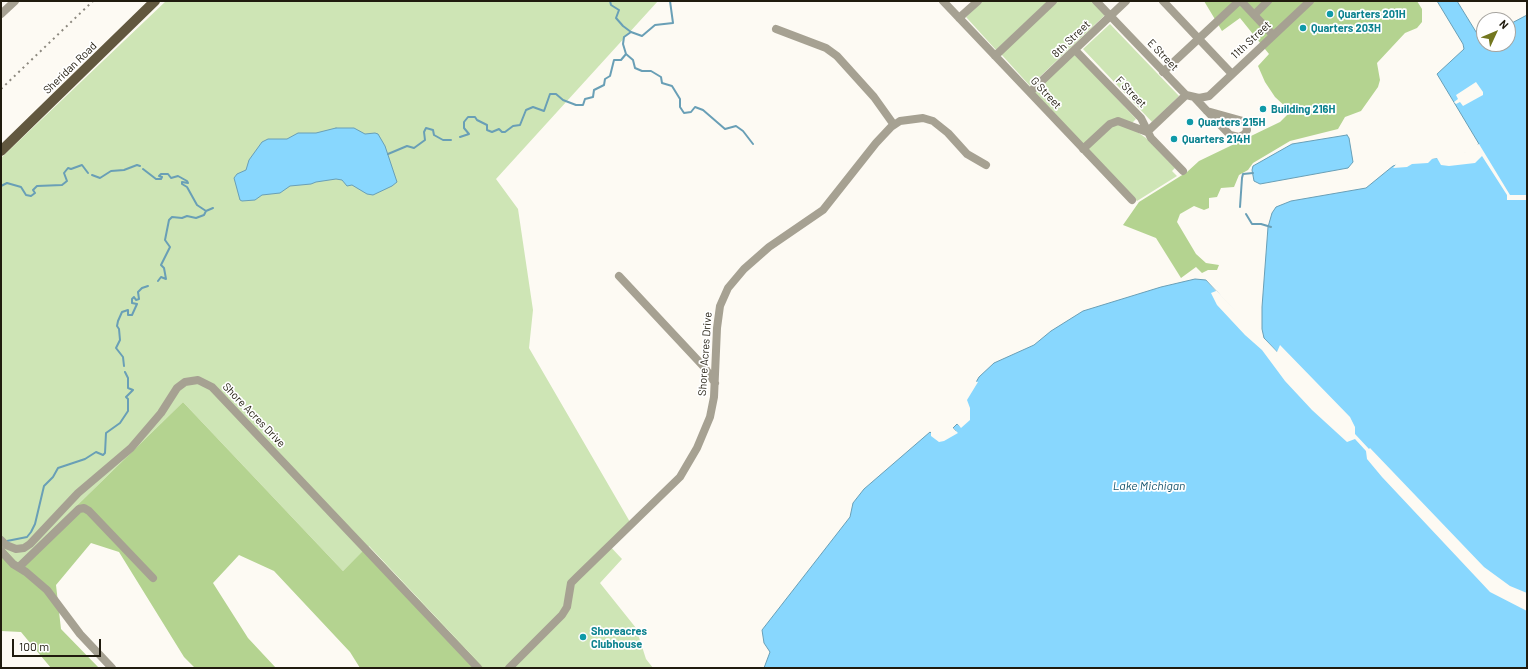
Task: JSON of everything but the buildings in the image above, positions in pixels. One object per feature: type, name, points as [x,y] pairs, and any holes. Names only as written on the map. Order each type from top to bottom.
[{"type":"main road","name":"Sheridan Road","points":[[1,151],[155,1]]},
{"type":"street","points":[[1,14],[15,1]]},
{"type":"street","name":"G Street","points":[[943,1],[1132,200]]},
{"type":"street","points":[[959,18],[978,1]]},
{"type":"street","points":[[995,56],[1053,1]]},
{"type":"street","name":"E Street","points":[[1096,1],[1163,72],[1207,111],[1230,136],[1239,137],[1245,134],[1247,126],[1243,121],[1207,111]]},
{"type":"street","name":"8th Street","points":[[1030,92],[1126,1]]},
{"type":"street","points":[[1163,1],[1232,74]]},
{"type":"street","points":[[1163,72],[1198,38],[1240,1],[1273,35]]},
{"type":"street","points":[[1254,15],[1268,1]]},
{"type":"street","name":"11th Street","points":[[1209,96],[1310,1]]},
{"type":"street","points":[[776,30],[826,48],[837,56],[874,97],[894,125]]},
{"type":"street","name":"F Street","points":[[1075,50],[1141,118],[1147,132],[1183,171]]},
{"type":"street","points":[[1083,149],[1110,124],[1118,121],[1147,132],[1190,96],[1204,98],[1209,96],[1207,111]]},
{"type":"street","name":"Shore Acres Drive","points":[[509,668],[562,615],[567,607],[572,583],[577,577],[680,477],[697,448],[710,417],[715,383],[718,316],[723,298],[728,288],[740,274],[757,257],[823,210],[876,143],[900,121],[912,118],[923,118],[933,121],[948,133],[966,154],[986,165]]},
{"type":"street","points":[[619,276],[705,368],[715,383]]},
{"type":"street","name":"Shore Acres Drive","points":[[1,540],[6,545],[16,549],[24,548],[30,544],[78,493],[131,448],[161,413],[177,388],[185,382],[198,380],[212,387],[478,668]]},
{"type":"street","points":[[19,567],[79,509],[86,509],[153,578]]},
{"type":"street","points":[[1,551],[13,564],[19,567],[47,590],[80,634],[112,668]]},
{"type":"green space","points":[[166,1],[658,1],[496,179],[518,209],[533,310],[529,348],[630,522],[607,543],[622,559],[600,583],[636,628],[646,659],[653,668],[484,668],[369,546],[343,571],[183,402],[18,563],[1,545],[1,158]]},
{"type":"green space","points":[[983,1],[1048,1],[996,50],[966,17]]},
{"type":"green space","points":[[1057,1],[1092,1],[1105,15],[1030,86],[1001,54]]},
{"type":"green space","points":[[1204,1],[1417,1],[1422,9],[1422,22],[1417,28],[1405,33],[1377,63],[1380,80],[1378,87],[1361,111],[1345,117],[1338,129],[1290,141],[1253,163],[1248,170],[1239,175],[1234,187],[1221,188],[1217,197],[1209,198],[1209,208],[1204,210],[1194,206],[1180,214],[1177,222],[1196,254],[1206,263],[1219,265],[1217,270],[1208,270],[1202,273],[1196,267],[1181,278],[1156,238],[1123,225],[1139,202],[1187,172],[1199,161],[1280,122],[1289,113],[1288,109],[1275,97],[1265,82],[1258,66],[1269,54],[1240,18],[1222,31]]},
{"type":"green space","points":[[1110,24],[1179,96],[1152,122],[1083,49]]},
{"type":"green space","points":[[1074,53],[1136,119],[1132,123],[1120,118],[1110,120],[1083,145],[1033,92]]},
{"type":"green space","points":[[1119,124],[1133,129],[1146,138],[1175,168],[1172,171],[1177,176],[1137,201],[1087,149],[1111,125]]},
{"type":"green space","points":[[183,402],[343,571],[368,546],[484,668],[360,668],[350,652],[274,571],[239,555],[213,583],[248,638],[276,668],[195,668],[184,657],[119,552],[91,543],[56,585],[61,629],[99,668],[51,668],[21,632],[1,631],[1,545],[18,563]]},
{"type":"water","name":"Lake Michigan","points":[[1437,1],[1457,1],[1476,32],[1476,52],[1516,52],[1516,21],[1527,15],[1527,668],[764,668],[770,652],[764,643],[762,630],[850,517],[853,503],[864,489],[930,432],[940,440],[956,431],[953,428],[957,424],[960,426],[968,416],[966,400],[979,377],[994,363],[1034,345],[1051,331],[1083,311],[1161,287],[1195,279],[1206,280],[1320,402],[1322,400],[1264,338],[1262,329],[1262,307],[1268,227],[1272,213],[1276,207],[1291,201],[1366,188],[1393,166],[1403,163],[1467,153],[1479,144],[1437,74],[1464,49],[1463,44]]},
{"type":"water","points":[[336,128],[354,128],[365,134],[378,134],[385,146],[397,182],[373,195],[367,194],[352,185],[347,186],[342,180],[336,179],[290,186],[280,193],[262,195],[255,200],[240,200],[234,178],[237,174],[246,170],[249,160],[262,142],[268,139],[287,139],[298,133],[316,133]]},
{"type":"water","points":[[1347,135],[1349,138],[1353,162],[1348,168],[1260,184],[1254,181],[1252,170],[1253,166],[1292,144]]},
{"type":"pier","points":[[1476,82],[1483,92],[1483,95],[1463,106],[1460,102],[1456,104],[1454,102],[1458,99],[1456,95]]},
{"type":"pier","points":[[1475,144],[1479,144],[1510,195],[1527,195],[1527,200],[1507,200],[1507,195],[1482,156],[1475,163],[1449,166],[1441,165],[1437,158],[1432,159],[1428,163],[1412,164],[1407,167],[1393,168],[1397,163],[1411,158],[1419,152],[1428,150],[1459,153],[1466,152]]},
{"type":"pier","points":[[1204,278],[1277,352],[1280,345],[1350,417],[1355,427],[1355,434],[1484,567],[1510,586],[1527,593],[1527,611],[1490,592],[1382,477],[1367,459],[1366,451],[1355,439],[1347,442],[1312,410],[1285,381],[1262,350],[1245,335],[1217,305],[1211,293],[1216,291]]},
{"type":"pier","points":[[974,381],[978,382],[967,400],[970,408],[970,420],[961,428],[956,422],[960,423],[966,415],[964,399]]},
{"type":"pier","points":[[953,428],[958,433],[944,441],[939,442],[931,436],[931,430],[940,438],[950,433]]},
{"type":"waterway","points":[[610,1],[611,5],[619,10],[616,18],[623,26],[631,32],[642,36],[655,25],[673,23],[670,1]]},
{"type":"waterway","points":[[460,137],[469,134],[464,128],[464,122],[468,117],[475,117],[477,120],[487,125],[487,130],[492,132],[499,129],[502,132],[505,132],[513,126],[520,125],[526,110],[533,107],[544,111],[550,94],[556,94],[563,100],[576,105],[583,105],[585,99],[593,97],[594,90],[604,85],[605,79],[610,76],[614,60],[621,60],[626,54],[623,44],[624,37],[631,32]]},
{"type":"waterway","points":[[626,54],[633,60],[635,68],[642,71],[651,71],[661,77],[662,83],[672,86],[680,99],[680,107],[684,113],[691,112],[695,107],[703,110],[725,129],[736,126],[743,131],[753,144]]},
{"type":"waterway","points":[[388,154],[407,146],[414,148],[425,140],[424,132],[426,128],[433,130],[434,135],[443,140],[451,140]]},
{"type":"waterway","points":[[1,186],[7,183],[21,187],[26,195],[31,196],[35,193],[33,190],[37,186],[62,185],[67,181],[64,173],[68,168],[71,169],[82,165],[88,173]]},
{"type":"waterway","points":[[92,175],[100,178],[111,171],[124,170],[137,165],[140,166]]},
{"type":"waterway","points":[[143,169],[156,179],[161,179],[162,177],[159,176],[161,174],[168,174],[171,178],[178,176],[187,181],[188,183],[182,182],[182,184],[187,187],[197,205],[206,211]]},
{"type":"waterway","points":[[1240,207],[1243,174],[1253,173]]},
{"type":"waterway","points":[[158,281],[161,277],[166,279],[164,268],[161,265],[170,247],[165,240],[169,220],[172,217],[182,218],[187,216],[196,218],[204,215],[206,211],[213,208]]},
{"type":"waterway","points":[[1246,214],[1252,224],[1261,224],[1271,227]]},
{"type":"waterway","points":[[124,366],[123,357],[116,348],[120,340],[119,329],[117,326],[118,321],[122,312],[128,310],[128,315],[132,315],[137,304],[132,303],[132,299],[134,297],[136,300],[139,299],[138,292],[142,288],[148,286]]},
{"type":"waterway","points":[[7,541],[27,537],[31,532],[35,524],[44,486],[53,477],[58,468],[85,459],[96,452],[103,455],[105,453],[106,433],[120,423],[128,411],[128,399],[126,397],[133,390],[128,388],[128,378],[125,372]]},
{"type":"railway","points":[[1,89],[93,1]]},
{"type":"place","name":"Quarters 201H","points":[[1330,14]]},
{"type":"place","name":"Quarters 203H","points":[[1303,28]]},
{"type":"place","name":"Building 216H","points":[[1263,109]]},
{"type":"place","name":"Quarters 215H","points":[[1190,122]]},
{"type":"place","name":"Quarters 214H","points":[[1174,139]]},
{"type":"place","name":"Shoreacres Clubhouse","points":[[583,637]]}]
